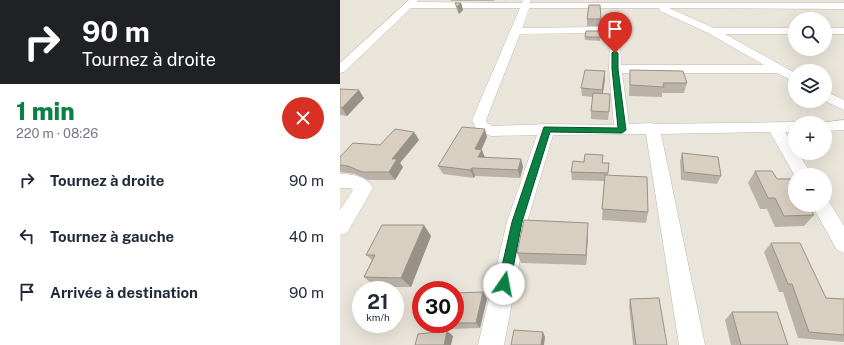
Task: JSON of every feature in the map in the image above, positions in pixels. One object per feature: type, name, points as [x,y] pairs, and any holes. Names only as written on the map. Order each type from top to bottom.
[{"type":"street","points":[[650,0],[659,7],[712,31],[788,74]]},
{"type":"street","points":[[340,69],[411,3],[526,3],[659,7],[844,6]]},
{"type":"street","points":[[526,3],[479,120],[481,126],[491,131],[547,129],[622,130],[652,128],[788,127]]},
{"type":"street","points":[[516,31],[597,30],[608,32],[615,37],[615,69],[622,130]]},
{"type":"street","points":[[712,31],[788,31]]},
{"type":"street","points":[[832,31],[844,31]]},
{"type":"street","points":[[615,69],[779,69]]},
{"type":"street","points":[[832,99],[844,106]]},
{"type":"street","points":[[832,126],[844,126]]},
{"type":"street","points":[[652,128],[692,345]]},
{"type":"street","points":[[775,128],[799,168]]},
{"type":"street","points":[[492,345],[517,222],[547,129]]},
{"type":"street","points":[[340,181],[353,181],[364,188],[340,227]]},
{"type":"street","points":[[825,212],[844,244]]},
{"type":"shaded area","points":[[340,0],[844,0],[844,345],[340,345]]},
{"type":"building","points":[[455,3],[461,3],[457,7]]},
{"type":"building","points":[[589,5],[600,5],[601,19],[587,19]]},
{"type":"building","points":[[586,31],[601,31],[601,37],[585,37]]},
{"type":"building","points":[[585,70],[605,71],[602,90],[581,88]]},
{"type":"building","points":[[630,70],[683,71],[687,83],[663,83],[664,87],[630,85]]},
{"type":"building","points":[[340,89],[359,90],[342,108],[340,107]]},
{"type":"building","points":[[593,93],[610,94],[609,112],[591,111]]},
{"type":"building","points":[[462,127],[485,129],[475,149],[482,150],[478,157],[521,159],[518,170],[472,168],[470,170],[438,166]]},
{"type":"building","points":[[395,129],[414,132],[392,159],[397,159],[389,172],[362,172],[348,166],[340,165],[340,157],[353,143],[380,145]]},
{"type":"building","points":[[682,153],[718,157],[721,176],[684,172]]},
{"type":"building","points":[[585,154],[603,155],[602,163],[609,163],[608,173],[571,172],[573,161],[584,162]]},
{"type":"building","points":[[755,171],[772,171],[777,179],[788,179],[788,212],[812,212],[814,215],[784,216],[775,198],[768,198]]},
{"type":"building","points":[[605,175],[647,177],[648,212],[602,209]]},
{"type":"building","points":[[524,220],[588,223],[586,255],[517,253]]},
{"type":"building","points":[[382,225],[424,225],[401,278],[364,277],[375,255],[366,255]]},
{"type":"building","points":[[771,243],[800,243],[826,298],[844,299],[844,335],[809,332],[792,284],[788,284]]},
{"type":"building","points":[[483,292],[476,323],[464,323],[464,293]]},
{"type":"building","points":[[659,298],[667,345],[636,345],[630,299]]},
{"type":"building","points":[[732,312],[777,312],[788,345],[741,345]]},
{"type":"building","points":[[514,330],[543,332],[541,345],[511,345]]},
{"type":"building","points":[[447,333],[444,345],[415,345],[418,334]]},
{"type":"route","points":[[504,284],[517,222],[547,129],[622,130],[615,69],[615,53]]}]
